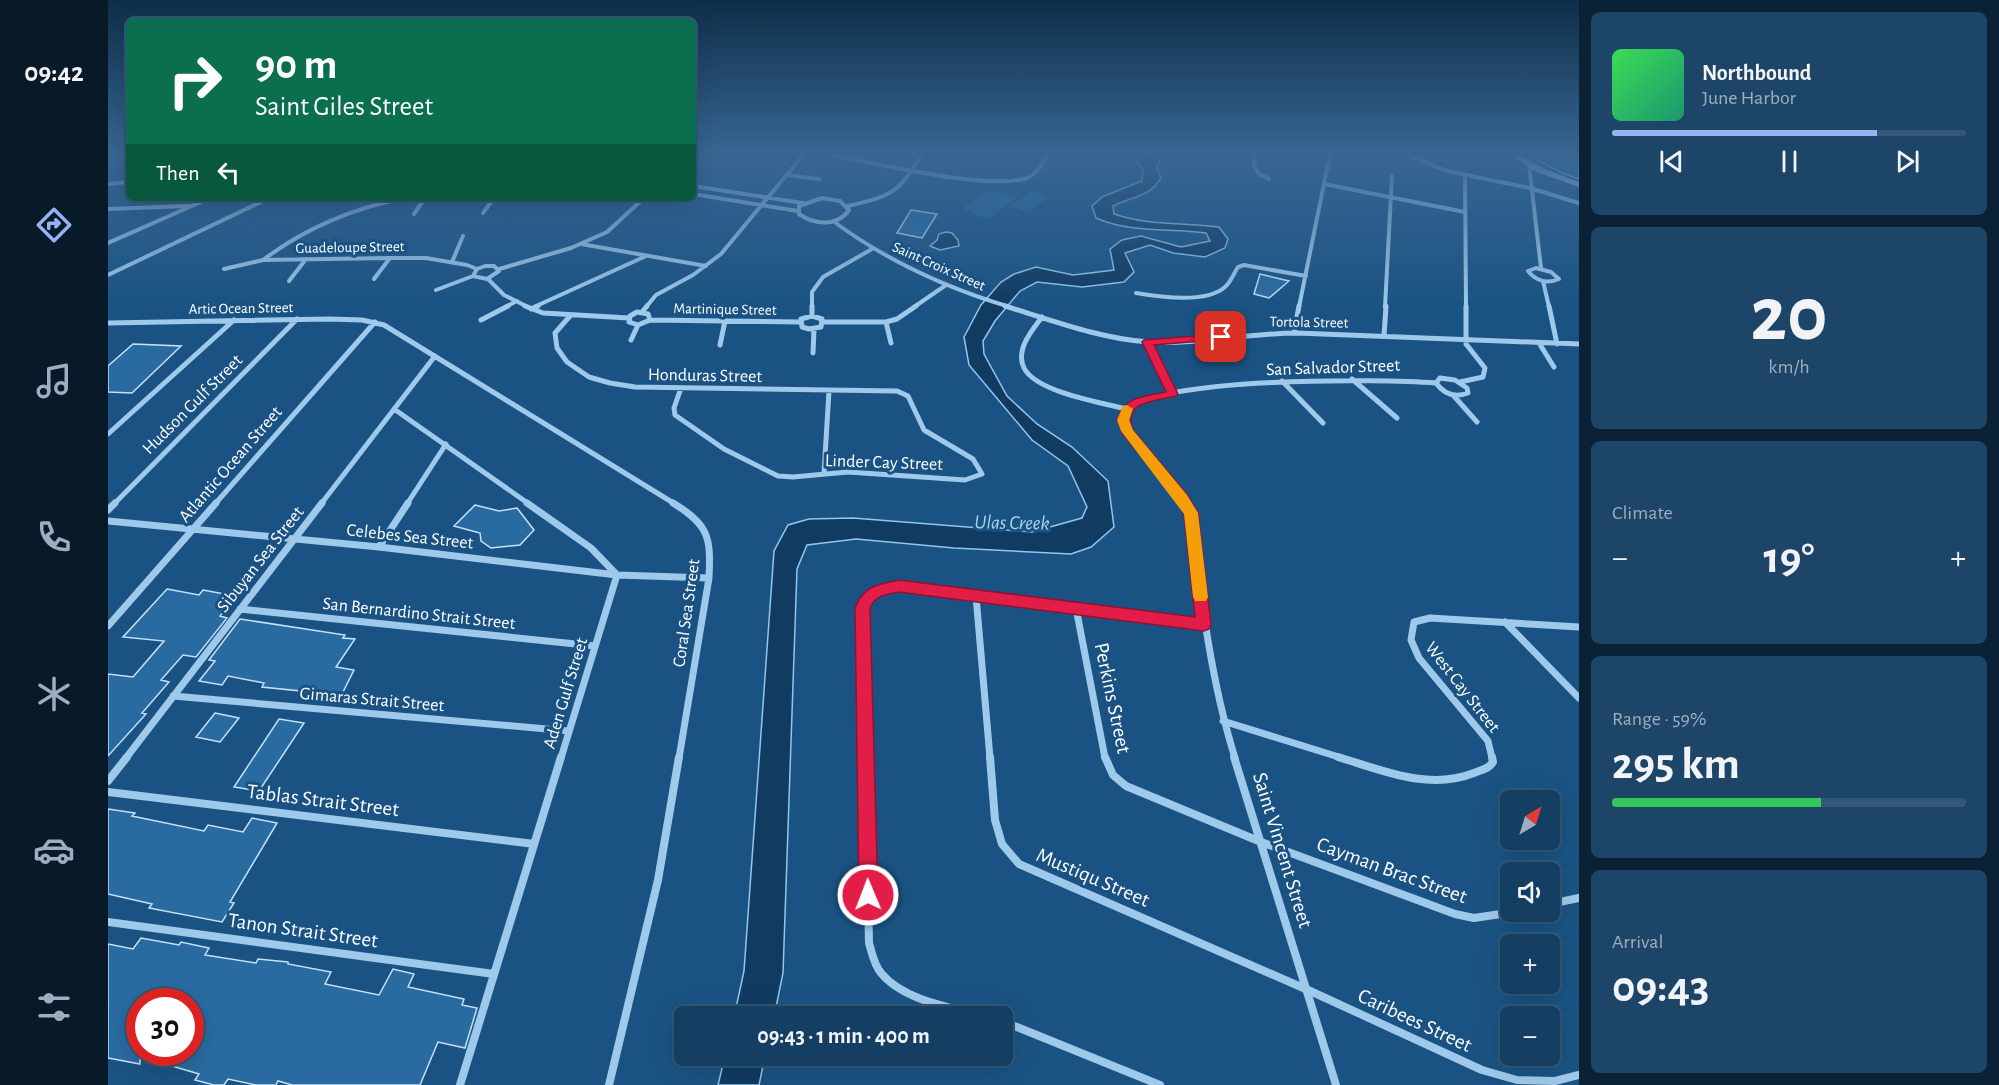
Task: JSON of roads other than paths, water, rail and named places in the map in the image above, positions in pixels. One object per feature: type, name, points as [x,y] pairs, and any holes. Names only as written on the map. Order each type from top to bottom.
[{"type":"street","points":[[108,243],[195,205]]},
{"type":"street","points":[[108,275],[256,205]]},
{"type":"street","points":[[262,260],[291,241],[371,205]]},
{"type":"street","points":[[414,214],[420,205]]},
{"type":"street","points":[[483,213],[489,205]]},
{"type":"street","points":[[473,276],[488,279],[496,276],[499,269],[580,244],[607,232],[637,205]]},
{"type":"street","points":[[642,312],[656,295],[706,266],[734,240],[762,205],[798,211],[803,218],[809,220],[832,221],[848,214],[848,206],[853,205]]},
{"type":"street","points":[[798,211],[802,205]]},
{"type":"street","points":[[1294,333],[1320,205]]},
{"type":"street","points":[[1384,336],[1391,205]]},
{"type":"street","points":[[1426,205],[1465,212]]},
{"type":"street","points":[[1461,382],[1483,377],[1485,368],[1468,347],[1466,339],[1465,205]]},
{"type":"street","points":[[1532,205],[1541,268]]},
{"type":"street","points":[[108,209],[192,206]]},
{"type":"street","name":"Saint Croix Street","points":[[832,221],[872,249],[946,285],[979,298],[1042,317]]},
{"type":"street","points":[[108,237],[124,236]]},
{"type":"street","points":[[452,262],[463,236]]},
{"type":"street","points":[[580,244],[706,266]]},
{"type":"street","points":[[812,316],[812,292],[824,277],[872,249]]},
{"type":"street","points":[[531,309],[646,255]]},
{"type":"street","points":[[374,279],[390,258]]},
{"type":"street","name":"Guadeloupe Street","points":[[224,269],[262,260],[390,258],[426,258],[477,269],[489,266],[499,269]]},
{"type":"street","points":[[289,281],[306,259]]},
{"type":"street","points":[[1136,293],[1173,298],[1216,292],[1224,289],[1238,267],[1244,266],[1305,276]]},
{"type":"street","points":[[1541,268],[1555,274],[1559,279],[1553,282],[1544,281],[1529,273],[1530,269],[1541,268]]},
{"type":"street","points":[[436,290],[473,276],[477,269]]},
{"type":"street","points":[[488,279],[493,287],[531,309],[543,313],[629,318],[633,314],[642,312],[648,314],[650,320],[638,325],[629,322],[629,318]]},
{"type":"street","points":[[1544,281],[1557,344]]},
{"type":"street","points":[[823,322],[821,327],[814,329],[802,327],[799,322],[804,317],[812,316],[823,322],[886,322],[907,313],[946,285]]},
{"type":"street","points":[[481,320],[517,301]]},
{"type":"street","name":"Honduras Street","points":[[570,316],[555,333],[554,339],[561,354],[579,372],[596,380],[634,387],[904,393]]},
{"type":"street","points":[[952,1006],[904,992],[884,976],[875,963],[869,943],[862,608],[866,599],[876,591],[899,586],[1204,624],[1191,513],[1182,498],[1127,431],[1123,420],[1127,409],[1056,389],[1035,380],[1024,368],[1023,355],[1026,340],[1042,317]]},
{"type":"street","name":"Tortola Street","points":[[1042,317],[1097,332],[1148,342],[1244,334],[1294,333],[1579,344]]},
{"type":"street","name":"Artic Ocean Street","points":[[108,323],[297,319],[375,322]]},
{"type":"street","name":"Hudson Gulf Street","points":[[108,510],[297,319]]},
{"type":"street","name":"Martinique Street","points":[[650,320],[799,322]]},
{"type":"street","points":[[108,434],[234,321]]},
{"type":"street","points":[[720,345],[725,321]]},
{"type":"street","name":"Coral Sea Street","points":[[375,322],[392,329],[698,519],[710,538],[709,578],[658,880],[609,1085]]},
{"type":"street","name":"Atlantic Ocean Street","points":[[108,626],[375,322]]},
{"type":"street","points":[[886,322],[891,343]]},
{"type":"street","points":[[631,340],[638,325]]},
{"type":"street","points":[[813,352],[814,329]]},
{"type":"street","points":[[1148,342],[1172,394]]},
{"type":"street","points":[[1539,343],[1554,367]]},
{"type":"street","name":"Sibuyan Sea Street","points":[[108,781],[435,356]]},
{"type":"street","name":"San Salvador Street","points":[[1127,409],[1138,402],[1172,394],[1282,381],[1413,379],[1436,382],[1444,378],[1461,382]]},
{"type":"street","points":[[1352,379],[1397,418]]},
{"type":"street","points":[[1282,381],[1323,423]]},
{"type":"street","points":[[1436,382],[1443,391],[1463,396],[1468,393],[1467,388],[1461,382]]},
{"type":"street","name":"Linder Cay Street","points":[[681,388],[674,408],[675,415],[724,449],[778,476],[793,477],[848,472],[959,480],[978,477],[982,474],[975,461],[925,431],[914,414],[908,396],[904,393]]},
{"type":"street","points":[[824,473],[829,391]]},
{"type":"street","points":[[1453,395],[1477,422]]},
{"type":"street","points":[[394,409],[591,548],[617,574]]},
{"type":"street","points":[[379,547],[446,444]]},
{"type":"street","name":"Celebes Sea Street","points":[[108,521],[379,547],[617,574],[709,578]]},
{"type":"street","name":"Aden Gulf Street","points":[[460,1085],[617,574]]},
{"type":"street","name":"Mustiqu Street","points":[[976,596],[995,820],[1002,844],[1007,851],[1019,864],[1308,990]]},
{"type":"street","name":"Perkins Street","points":[[1076,608],[1107,764],[1113,775],[1126,786],[1261,842]]},
{"type":"street","name":"San Bernardino Strait Street","points":[[240,609],[595,646]]},
{"type":"street","name":"West Cay Street","points":[[1223,721],[1406,778],[1441,781],[1458,779],[1490,767],[1493,762],[1488,741],[1419,658],[1410,643],[1409,632],[1414,622],[1430,618],[1579,627]]},
{"type":"street","points":[[1504,622],[1579,698]]},
{"type":"street","name":"Saint Vincent Street","points":[[1204,624],[1223,721],[1336,1085]]},
{"type":"street","name":"Gimaras Strait Street","points":[[173,696],[569,731]]},
{"type":"street","name":"Tablas Strait Street","points":[[108,792],[534,844]]},
{"type":"street","name":"Cayman Brac Street","points":[[1261,842],[1455,914],[1474,918],[1500,914]]},
{"type":"street","points":[[1560,902],[1579,898]]},
{"type":"street","name":"Tanon Strait Street","points":[[108,922],[494,974]]},
{"type":"street","name":"Caribees Street","points":[[1308,990],[1482,1070],[1517,1080],[1555,1081],[1579,1075]]},
{"type":"street","points":[[1013,1025],[1160,1085]]},
{"type":"water label","name":"Ulas Creek","points":[[1012,522]]}]
